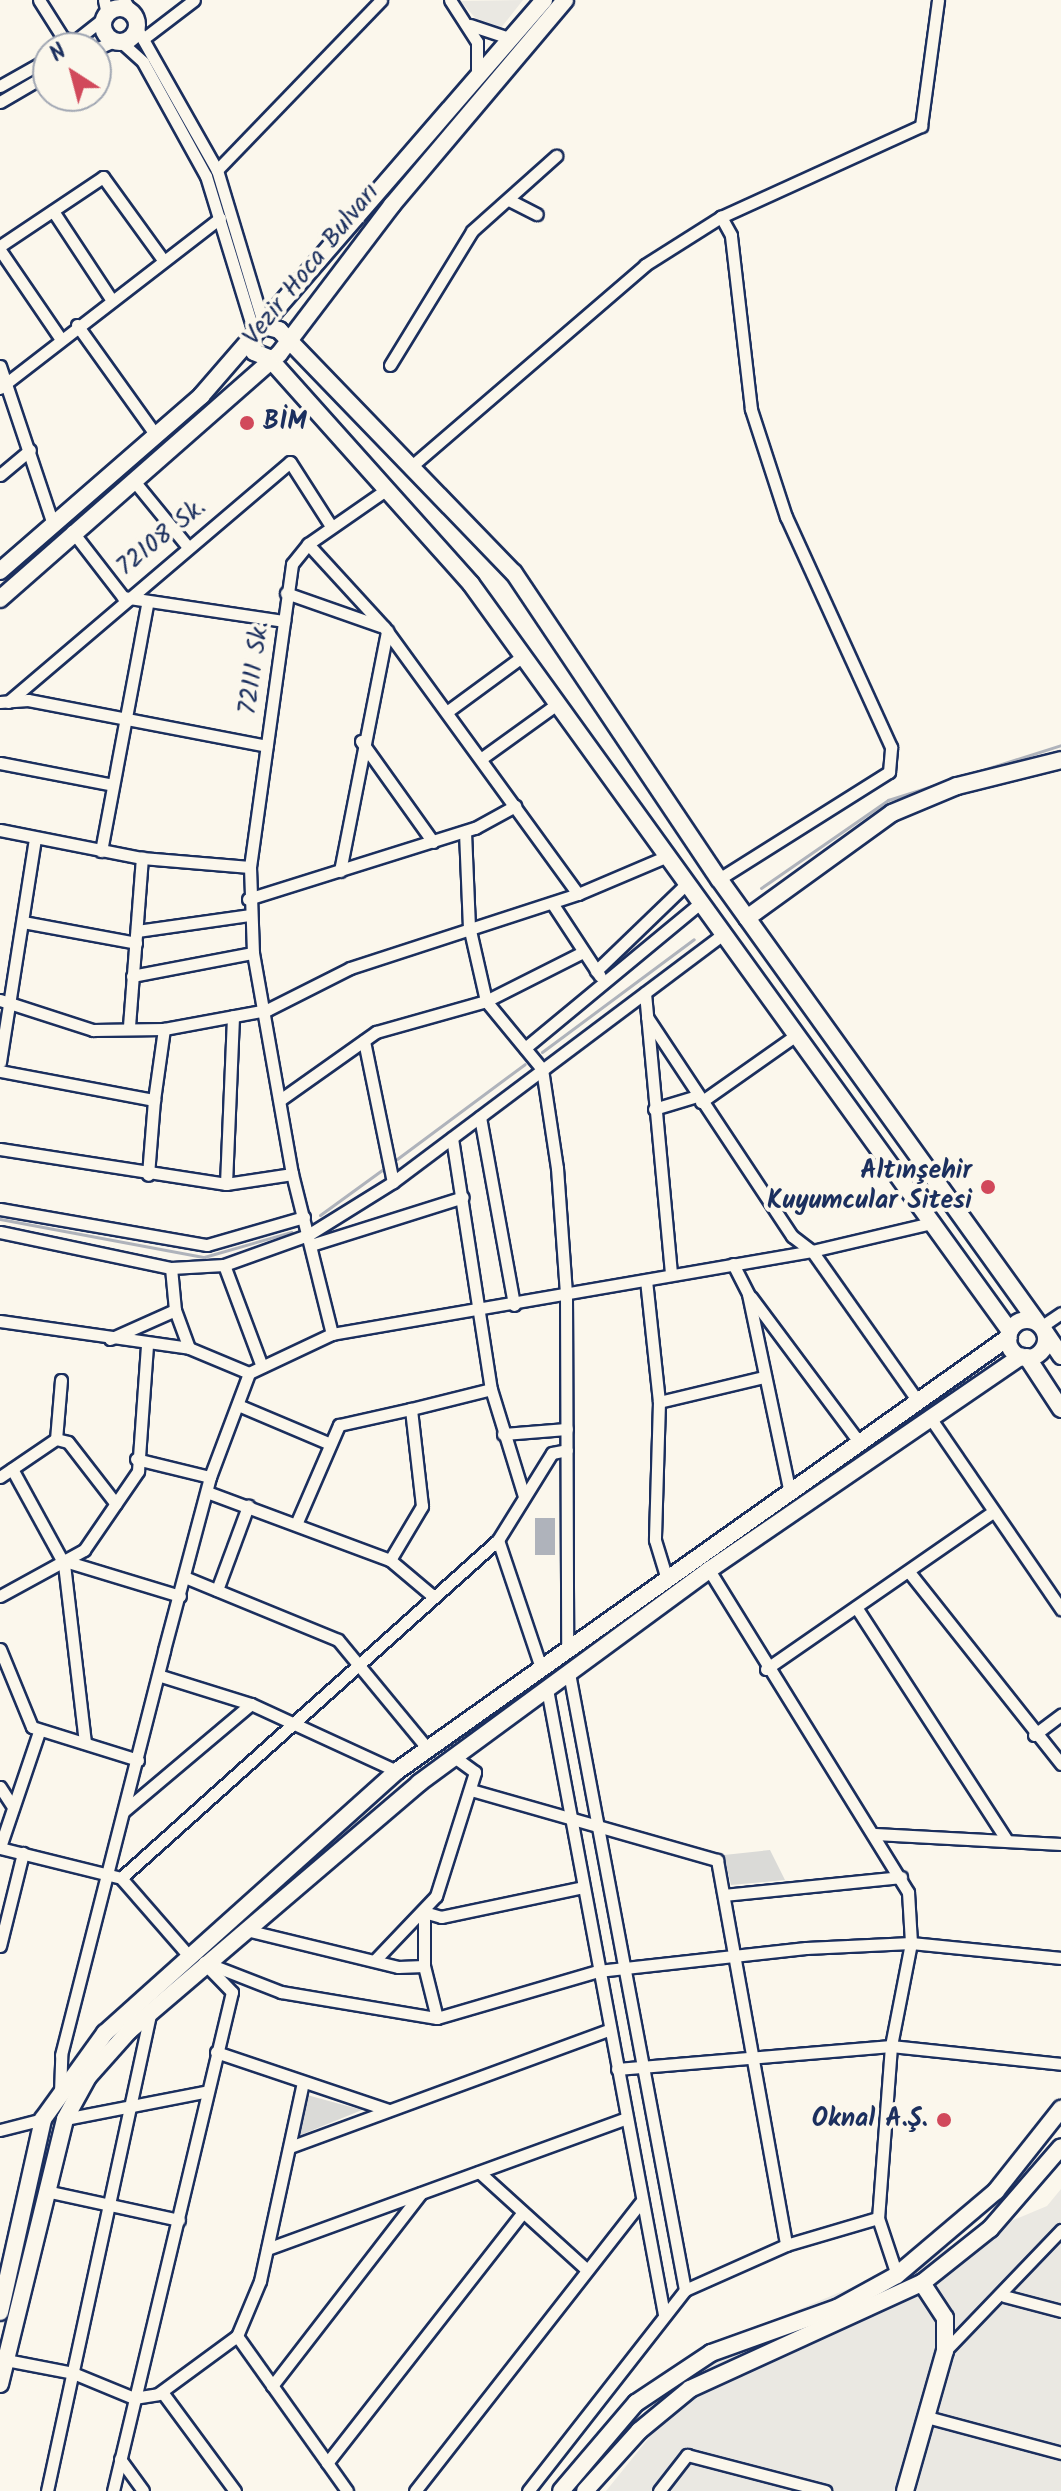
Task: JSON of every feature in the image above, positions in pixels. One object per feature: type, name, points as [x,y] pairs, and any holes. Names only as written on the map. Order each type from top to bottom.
[{"type":"main road","name":"Vezir Hoca Bulvarı","points":[[0,571],[52,521],[155,434],[256,332],[476,83],[544,0]]},
{"type":"main road","name":"Vezir Hoca Bulvarı","points":[[0,599],[72,531],[134,481],[269,358],[565,0]]},
{"type":"main road","points":[[105,11],[134,19],[117,41]]},
{"type":"main road","points":[[105,11],[117,41]]},
{"type":"main road","points":[[1061,1356],[719,879],[514,573],[414,464],[284,341],[279,330],[256,332],[254,352],[269,358],[387,489],[523,656],[996,1312],[1061,1409]]},
{"type":"main road","points":[[747,918],[892,813],[957,786],[1061,760]]},
{"type":"main road","points":[[993,1348],[1001,1326],[996,1312]]},
{"type":"main road","points":[[0,2312],[43,2119],[105,2033],[197,1959],[397,1771],[666,1575],[790,1493],[993,1348],[1019,1322],[1041,1327]]},
{"type":"main road","points":[[0,2384],[65,2119],[88,2077],[197,1959],[244,1930],[454,1757],[709,1570],[933,1422],[1005,1368],[1043,1349],[1041,1327]]},
{"type":"main road","points":[[1005,1368],[1037,1373]]},
{"type":"main road","points":[[561,2491],[636,2403],[711,2353],[837,2308],[897,2275],[996,2191],[1061,2109]]},
{"type":"main road","points":[[585,2491],[639,2431],[690,2389],[922,2283],[990,2229],[1061,2147]]},
{"type":"main road","points":[[905,2491],[945,2351],[945,2318],[922,2283]]},
{"type":"street","points":[[39,0],[59,32]]},
{"type":"street","points":[[194,0],[134,19],[217,170],[256,332]]},
{"type":"street","points":[[217,170],[381,0]]},
{"type":"street","points":[[450,0],[470,24],[477,42],[476,83]]},
{"type":"street","points":[[414,464],[645,265],[721,217],[921,126],[938,0]]},
{"type":"street","points":[[84,32],[105,11]]},
{"type":"street","points":[[470,24],[512,39]]},
{"type":"street","points":[[112,43],[117,41],[143,62],[206,176],[256,332]]},
{"type":"street","points":[[0,86],[32,68]]},
{"type":"street","points":[[0,102],[32,83]]},
{"type":"street","points":[[390,365],[472,231],[556,156]]},
{"type":"street","points":[[60,338],[0,248],[103,177],[163,260]]},
{"type":"street","points":[[509,200],[537,214]]},
{"type":"street","points":[[53,211],[111,299]]},
{"type":"street","points":[[719,879],[889,772],[891,747],[786,517],[751,409],[731,235],[721,217]]},
{"type":"street","points":[[3,386],[60,338],[220,218]]},
{"type":"street","points":[[77,325],[155,434]]},
{"type":"street","points":[[0,366],[5,398],[30,450],[52,521]]},
{"type":"street","points":[[0,475],[30,450]]},
{"type":"street","name":"72108 Sk.","points":[[4,702],[123,597],[290,462],[331,526]]},
{"type":"street","points":[[134,481],[187,546]]},
{"type":"street","name":"72111 Sk.","points":[[332,1334],[292,1174],[267,1010],[253,953],[248,899],[250,867],[292,564],[308,544],[387,489]]},
{"type":"street","points":[[72,531],[123,597],[147,605],[284,621]]},
{"type":"street","points":[[308,544],[386,629],[578,894]]},
{"type":"street","points":[[286,593],[386,629]]},
{"type":"street","points":[[101,851],[147,605]]},
{"type":"street","points":[[340,871],[361,741],[386,629]]},
{"type":"street","points":[[448,711],[523,656]]},
{"type":"street","points":[[4,702],[267,746]]},
{"type":"street","points":[[482,758],[557,704]]},
{"type":"street","points":[[361,741],[433,842]]},
{"type":"street","points":[[0,763],[113,785]]},
{"type":"street","points":[[248,899],[465,832],[515,806]]},
{"type":"street","points":[[0,830],[142,858],[250,867]]},
{"type":"street","points":[[465,832],[469,926],[486,1001],[542,1069],[566,1295],[567,1647]]},
{"type":"street","points":[[0,1062],[4,1001],[23,922],[35,838]]},
{"type":"street","points":[[4,1001],[93,1030],[129,1026],[164,1029],[267,1010],[350,968],[469,926],[578,894],[665,857]]},
{"type":"street","points":[[129,1026],[142,858]]},
{"type":"street","points":[[596,971],[686,884]]},
{"type":"street","points":[[552,903],[604,982]]},
{"type":"street","points":[[525,1048],[700,903]]},
{"type":"street","points":[[23,922],[137,937],[249,915]]},
{"type":"street","points":[[310,1240],[393,1182],[723,934]]},
{"type":"street","points":[[280,1100],[364,1041],[486,1001],[583,952]]},
{"type":"street","points":[[132,976],[253,953]]},
{"type":"street","points":[[645,993],[671,1275]]},
{"type":"street","points":[[226,1184],[233,1016]]},
{"type":"street","points":[[647,1017],[792,1236],[812,1251],[918,1401]]},
{"type":"street","points":[[148,1175],[164,1029]]},
{"type":"street","points":[[654,1109],[699,1099],[795,1036]]},
{"type":"street","points":[[364,1041],[393,1182]]},
{"type":"street","points":[[0,1071],[154,1100]]},
{"type":"street","points":[[480,1117],[514,1305]]},
{"type":"street","points":[[452,1138],[491,1389],[524,1496]]},
{"type":"street","points":[[0,1149],[148,1175],[226,1184],[292,1174]]},
{"type":"street","points":[[0,1232],[171,1268],[224,1265],[463,1197]]},
{"type":"street","points":[[0,1209],[207,1245],[304,1217]]},
{"type":"street","points":[[60,2093],[61,2055],[187,1578],[210,1477],[249,1373],[261,1364],[332,1334],[514,1305],[812,1251],[931,1223]]},
{"type":"street","points":[[733,1264],[748,1294],[860,1443]]},
{"type":"street","points":[[224,1265],[261,1364]]},
{"type":"street","points":[[171,1268],[175,1310],[189,1348]]},
{"type":"street","points":[[646,1280],[659,1402],[655,1540],[666,1575]]},
{"type":"street","points":[[748,1294],[790,1493]]},
{"type":"street","points":[[109,1339],[175,1310]]},
{"type":"street","points":[[1041,1327],[1061,1313]]},
{"type":"street","points":[[0,1321],[109,1339],[189,1348],[249,1373]]},
{"type":"street","points":[[0,1596],[66,1563],[116,1504],[138,1471],[136,1459],[147,1344]]},
{"type":"street","points":[[659,1402],[764,1377]]},
{"type":"street","points":[[56,1439],[61,1380]]},
{"type":"street","points":[[297,1522],[328,1443],[339,1425],[491,1389]]},
{"type":"street","points":[[238,1405],[328,1443]]},
{"type":"street","points":[[390,1560],[422,1506],[411,1409]]},
{"type":"street","points":[[933,1422],[1061,1609]]},
{"type":"street","points":[[503,1434],[567,1429]]},
{"type":"street","points":[[0,1477],[56,1439],[68,1442],[116,1504]]},
{"type":"street","points":[[121,1878],[498,1540],[552,1453],[567,1450]]},
{"type":"street","points":[[136,1459],[210,1477]]},
{"type":"street","points":[[12,1469],[66,1563],[85,1743]]},
{"type":"street","points":[[207,1492],[297,1522],[390,1560],[434,1597]]},
{"type":"street","points":[[217,1590],[248,1506]]},
{"type":"street","points":[[766,1669],[993,1512]]},
{"type":"street","points":[[498,1540],[540,1665]]},
{"type":"street","points":[[66,1563],[180,1596]]},
{"type":"street","points":[[709,1570],[766,1669],[901,1877],[911,1943],[891,2046],[878,2218],[897,2275]]},
{"type":"street","points":[[909,1572],[1034,1735],[1061,1764]]},
{"type":"street","points":[[187,1578],[338,1640],[362,1664],[428,1749]]},
{"type":"street","points":[[856,1607],[1007,1840]]},
{"type":"street","points":[[0,1649],[39,1732],[0,1847],[107,1877],[121,1878],[232,1992],[204,2092],[179,2220],[113,2491]]},
{"type":"street","points":[[569,1673],[685,2290]]},
{"type":"street","points":[[161,1676],[251,1704],[397,1771]]},
{"type":"street","points":[[547,1689],[624,2119],[664,2314]]},
{"type":"street","points":[[124,1811],[251,1704]]},
{"type":"street","points":[[1034,1735],[1061,1715]]},
{"type":"street","points":[[39,1732],[138,1760]]},
{"type":"street","points":[[376,1959],[436,1896],[475,1772],[454,1757]]},
{"type":"street","points":[[0,1787],[13,1807]]},
{"type":"street","points":[[471,1790],[717,1860],[786,2245]]},
{"type":"street","points":[[875,1834],[1061,1844]]},
{"type":"street","points":[[0,1946],[23,1853]]},
{"type":"street","points":[[724,1895],[901,1877]]},
{"type":"street","points":[[424,1912],[441,1917],[583,1887]]},
{"type":"street","points":[[424,1912],[424,1966],[437,2018]]},
{"type":"street","points":[[244,1930],[376,1959],[424,1966]]},
{"type":"street","points":[[197,1959],[281,1992],[437,2018],[598,1971],[735,1957],[911,1943],[1061,1958]]},
{"type":"street","points":[[47,2491],[114,2204],[151,2011]]},
{"type":"street","points":[[290,2147],[608,2030]]},
{"type":"street","points":[[617,2069],[891,2046],[1061,2064]]},
{"type":"street","points":[[216,2052],[302,2086],[388,2110]]},
{"type":"street","points":[[6,2360],[73,2373],[134,2398],[162,2392],[237,2336],[267,2249],[302,2086]]},
{"type":"street","points":[[65,2119],[131,2110],[204,2092]]},
{"type":"street","points":[[0,2130],[43,2119]]},
{"type":"street","points":[[267,2249],[624,2119]]},
{"type":"street","points":[[479,2172],[587,2270]]},
{"type":"street","points":[[46,2191],[179,2220]]},
{"type":"street","points":[[272,2386],[421,2193]]},
{"type":"street","points":[[415,2491],[641,2202]]},
{"type":"street","points":[[327,2463],[523,2212]]},
{"type":"street","points":[[528,2491],[685,2290],[786,2245],[878,2218]]},
{"type":"street","points":[[945,2351],[1004,2296],[1061,2230]]},
{"type":"street","points":[[1004,2296],[1061,2311]]},
{"type":"street","points":[[237,2336],[347,2491]]},
{"type":"street","points":[[162,2392],[235,2491]]},
{"type":"street","points":[[927,2417],[1061,2453]]},
{"type":"street","points":[[659,2491],[687,2455],[825,2491]]},
{"type":"street","points":[[120,2459],[143,2491]]},
{"type":"shaded area","points":[[523,0],[500,29],[480,23],[460,1]]},
{"type":"shaded area","points":[[535,1518],[555,1518],[555,1555],[535,1555]]},
{"type":"shaded area","points":[[770,1850],[785,1880],[731,1885],[724,1855]]},
{"type":"shaded area","points":[[307,2095],[362,2110],[298,2136]]},
{"type":"shaded area","points":[[1061,2189],[1061,2491],[606,2491],[702,2372],[759,2326],[1047,2206]]},
{"type":"waterway","points":[[761,888],[888,800],[1061,745]]},
{"type":"waterway","points":[[542,1052],[694,939]]},
{"type":"waterway","points":[[397,1159],[525,1064]]},
{"type":"waterway","points":[[320,1215],[382,1170]]},
{"type":"waterway","points":[[0,1219],[204,1257],[291,1232]]},
{"type":"place","name":"BİM","points":[[247,423]]},
{"type":"place","name":"Altınşehir Kuyumcular Sitesi","points":[[988,1187]]},
{"type":"place","name":"Oknal A.Ş.","points":[[944,2120]]}]
